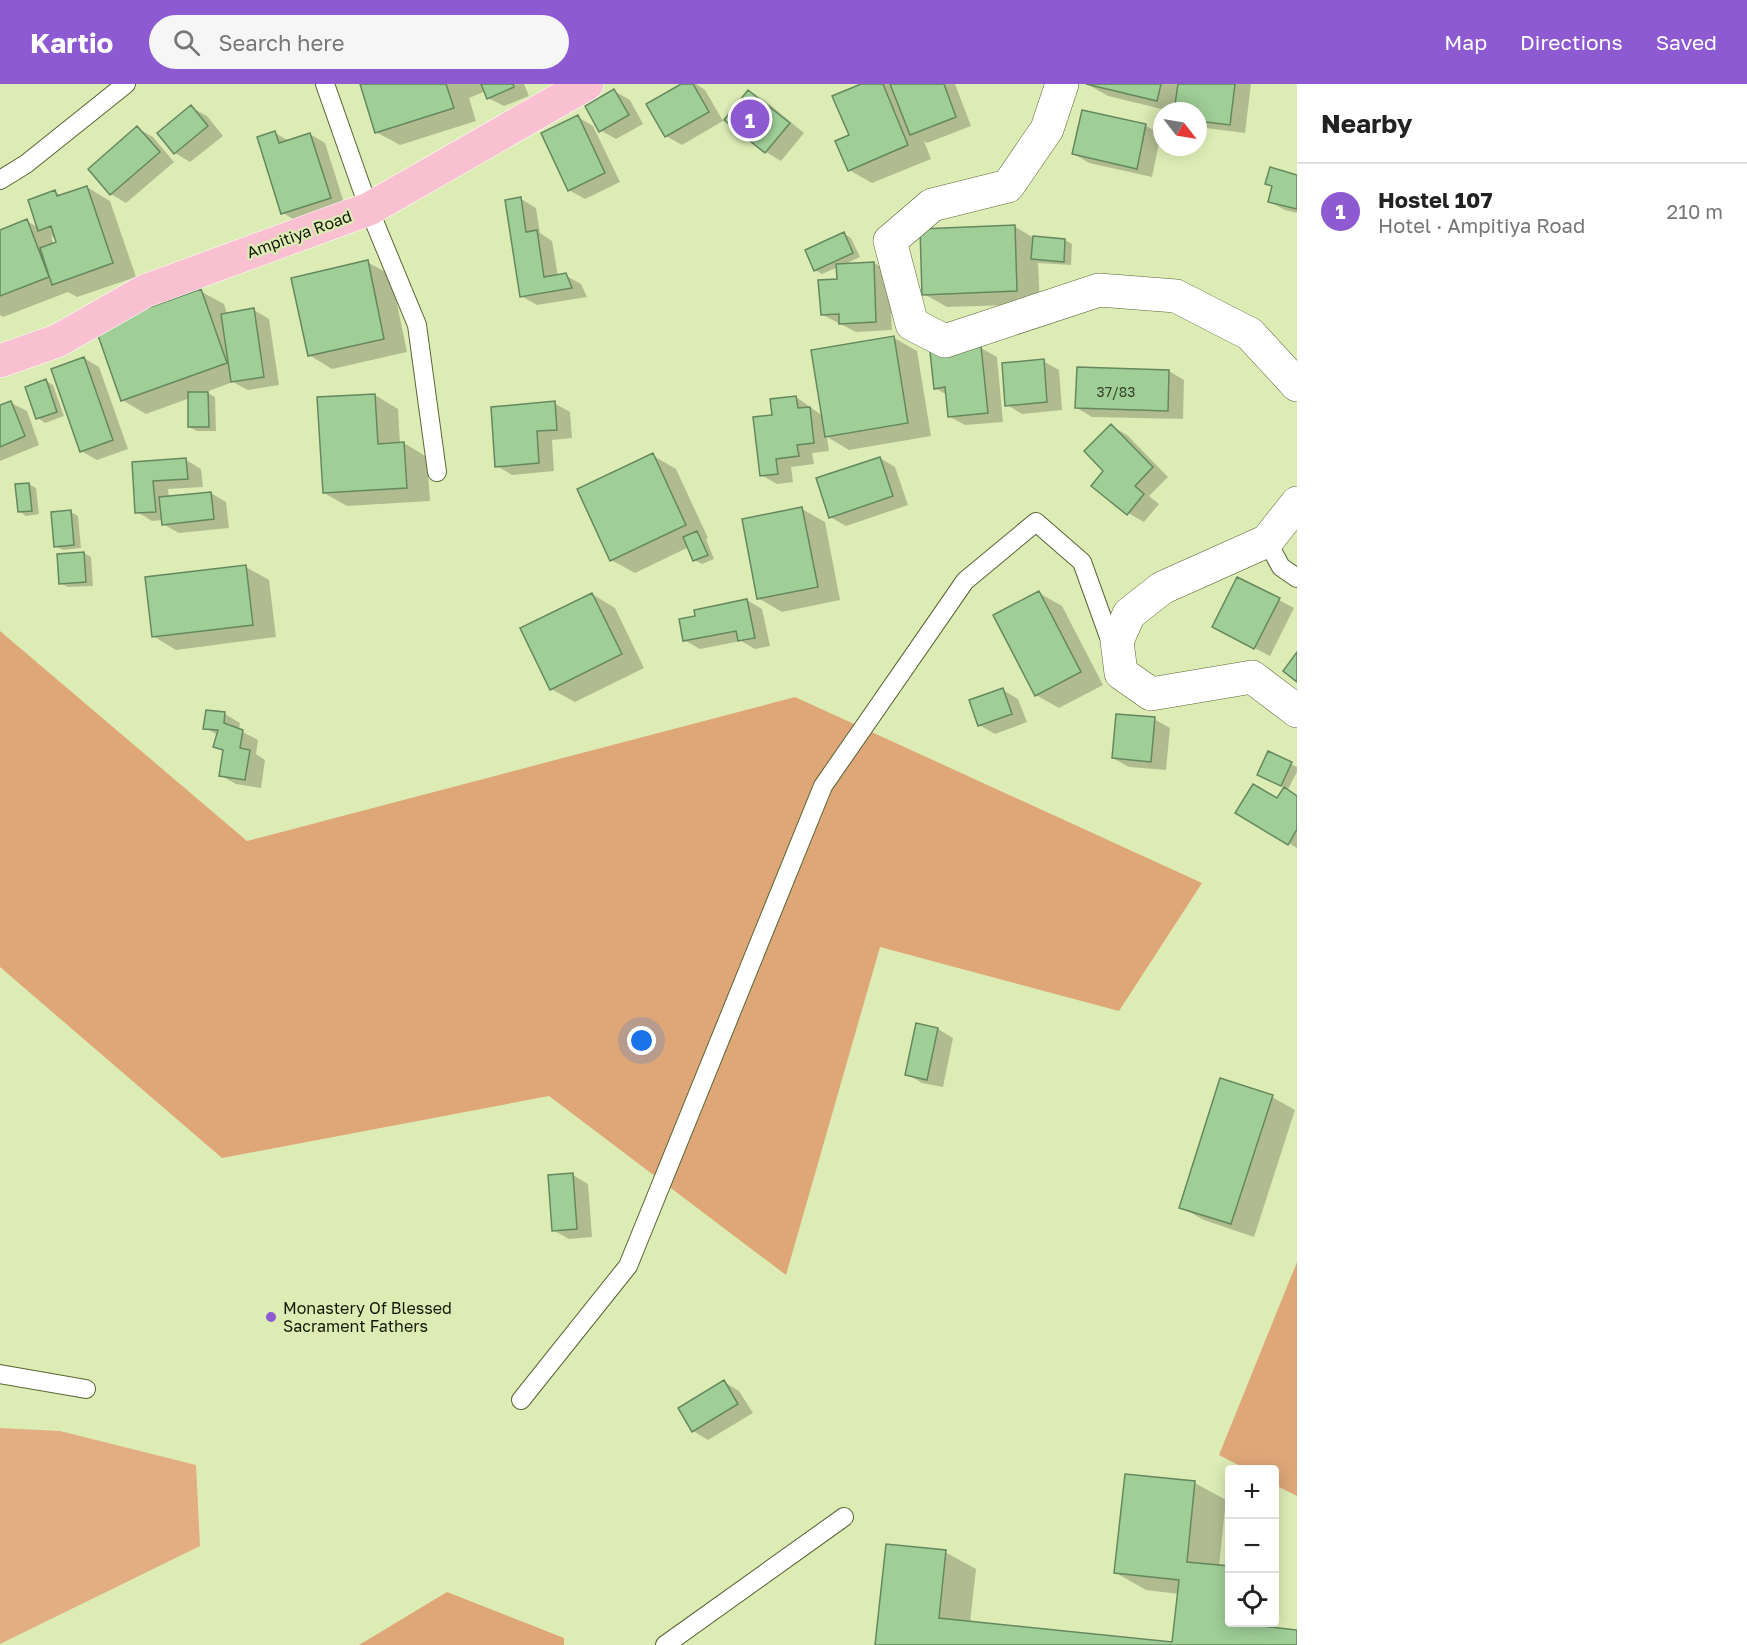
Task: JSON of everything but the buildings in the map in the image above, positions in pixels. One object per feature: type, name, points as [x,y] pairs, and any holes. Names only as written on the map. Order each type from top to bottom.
[{"type":"main road","name":"Ampitiya Road","points":[[0,361],[57,340],[145,291],[369,209],[587,84]]},
{"type":"street","points":[[1062,84],[1047,129],[1008,186],[932,205],[890,241],[912,324],[945,341],[1099,290],[1176,296],[1250,334],[1297,385]]},
{"type":"street","points":[[1297,503],[1267,541],[1162,588],[1129,614],[1117,641],[1121,673],[1151,693],[1252,677],[1297,711]]},
{"type":"lane","points":[[0,180],[26,164],[126,84]]},
{"type":"lane","points":[[325,84],[369,209],[417,326],[437,472]]},
{"type":"lane","points":[[521,1400],[628,1266],[823,786],[965,581],[1036,522],[1082,562],[1121,673]]},
{"type":"lane","points":[[1267,541],[1281,567],[1297,578]]},
{"type":"lane","points":[[0,1374],[86,1389]]},
{"type":"lane","points":[[665,1645],[844,1517]]},
{"type":"shaded area","points":[[0,631],[247,841],[795,697],[1202,883],[1119,1011],[880,947],[786,1275],[549,1096],[222,1158],[0,967]]},
{"type":"shaded area","points":[[1297,1262],[1297,1496],[1279,1487],[1279,1465],[1238,1465],[1219,1455]]},
{"type":"shaded area","points":[[0,1428],[60,1431],[196,1465],[200,1546],[0,1644]]},
{"type":"shaded area","points":[[447,1592],[564,1638],[564,1645],[359,1645]]},
{"type":"place","name":"Hostel 107","points":[[750,119]]},
{"type":"place","name":"Monastery Of Blessed Sacrament Fathers","points":[[271,1317]]}]
